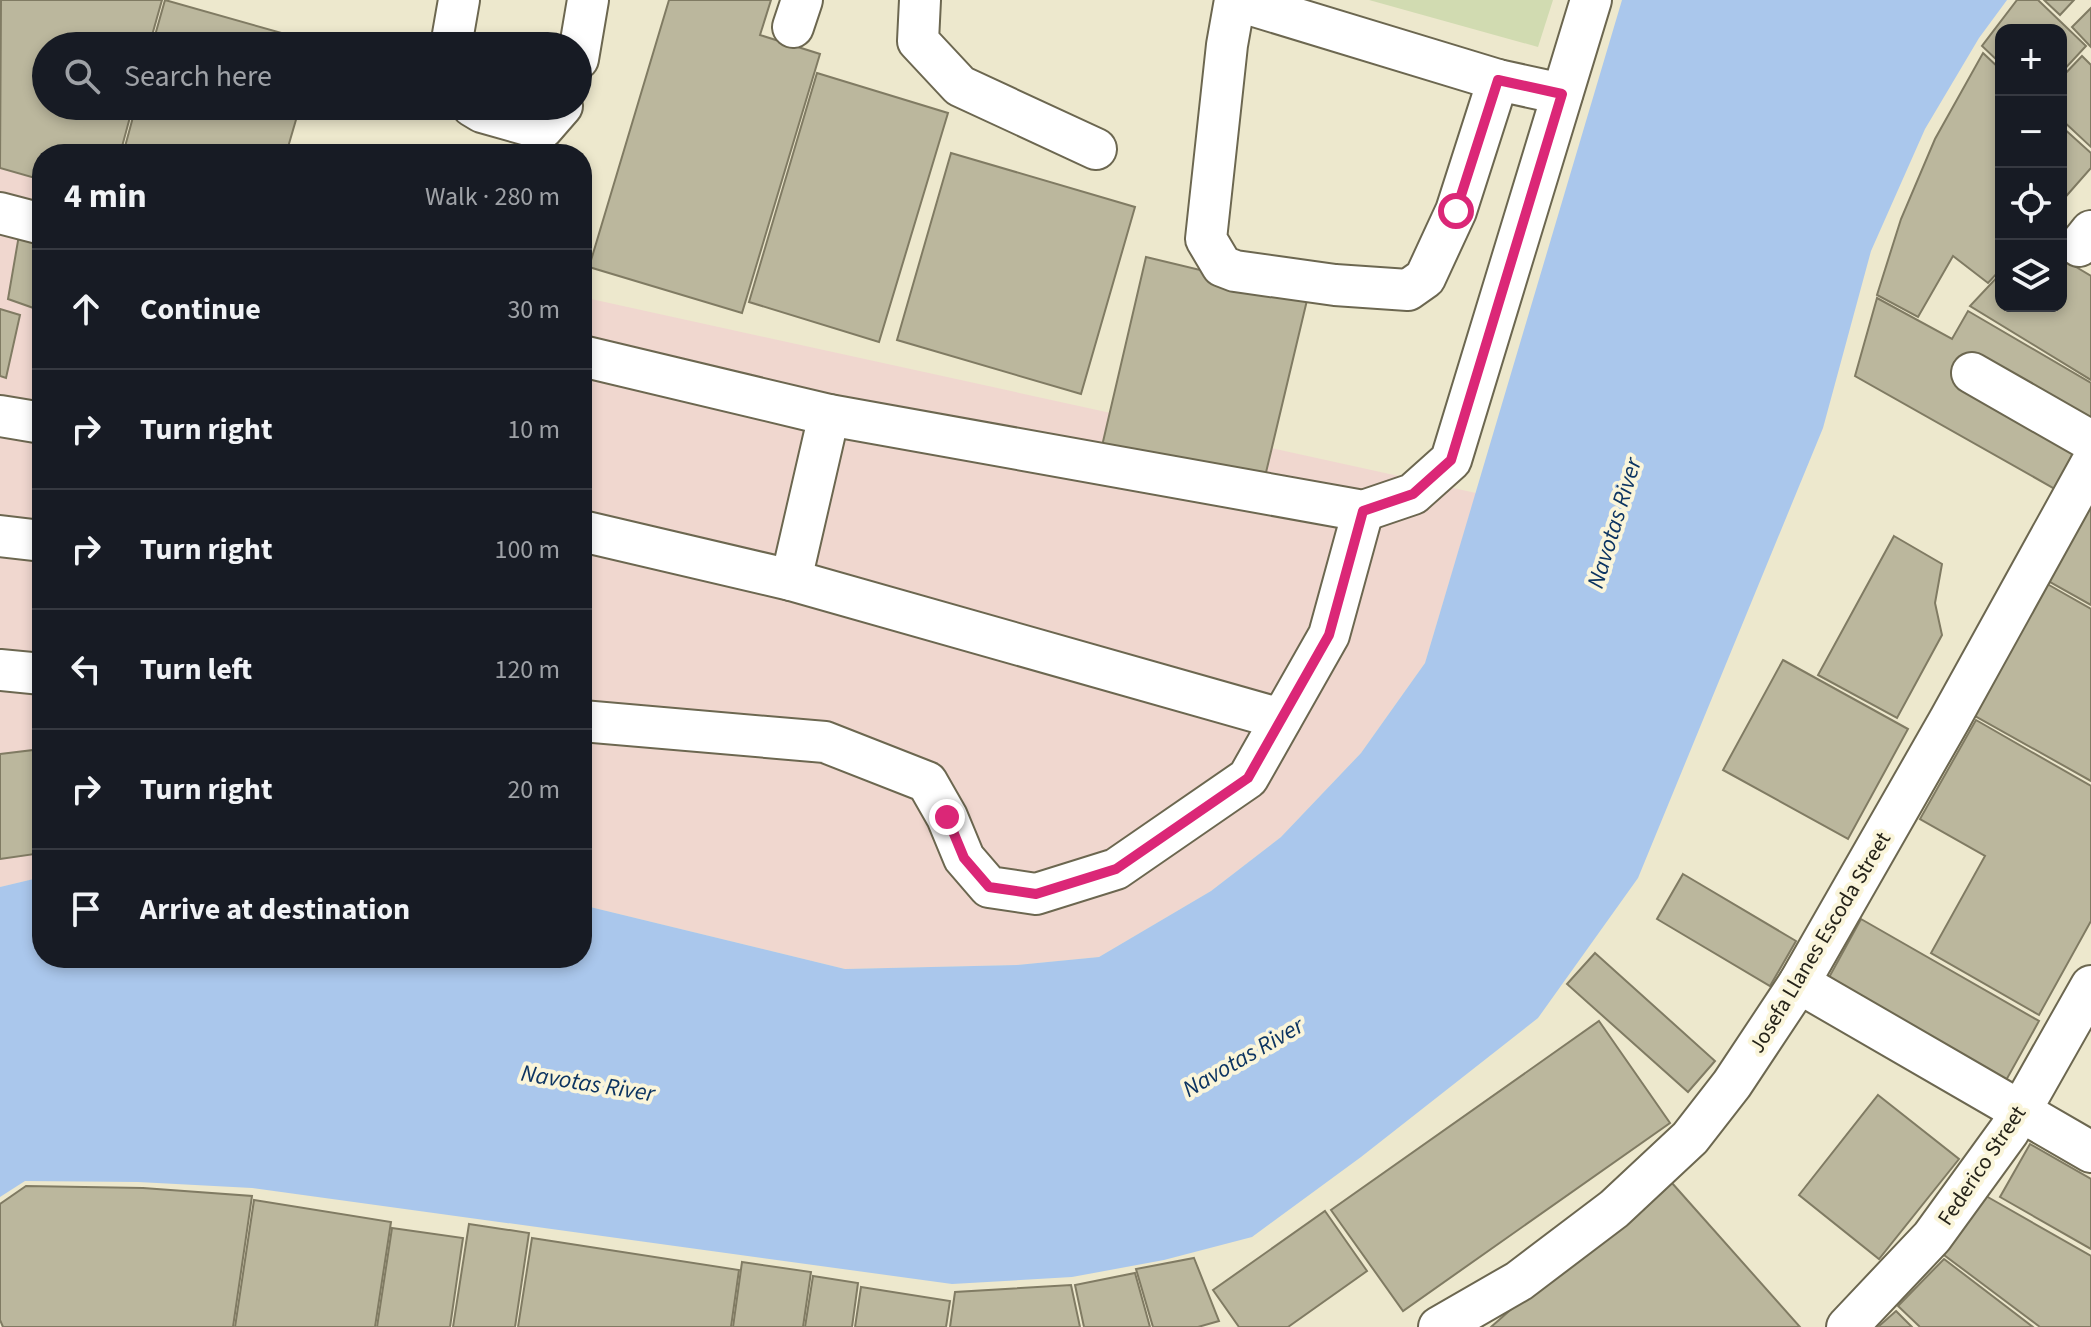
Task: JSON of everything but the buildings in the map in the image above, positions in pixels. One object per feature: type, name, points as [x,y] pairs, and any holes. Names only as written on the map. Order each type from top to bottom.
[{"type":"street","points":[[453,32],[459,0]]},
{"type":"street","points":[[583,32],[588,0]]},
{"type":"street","points":[[920,0],[918,41],[960,86],[1096,149]]},
{"type":"street","points":[[1498,80],[1456,211],[1425,278],[1408,290],[1335,285],[1235,271],[1222,266],[1206,239],[1227,45],[1235,0],[1498,80],[1562,94]]},
{"type":"street","points":[[592,358],[829,415],[1363,511],[1413,494],[1451,460],[1591,0]]},
{"type":"street","points":[[510,120],[542,129],[550,120]]},
{"type":"street","points":[[0,213],[32,221]]},
{"type":"street","points":[[1972,373],[2091,441]]},
{"type":"street","points":[[791,580],[829,415]]},
{"type":"street","points":[[0,416],[32,421]]},
{"type":"street","name":"Josefa Llanes Escoda Street","points":[[1439,1327],[1519,1281],[1614,1209],[1690,1138],[1732,1084],[1799,983],[2091,464]]},
{"type":"street","points":[[592,722],[825,742],[927,782],[947,817],[964,858],[989,887],[1036,894],[1116,869],[1248,778],[1329,635],[1363,511]]},
{"type":"street","points":[[592,533],[791,580],[1281,719]]},
{"type":"street","points":[[0,536],[32,540]]},
{"type":"street","points":[[0,670],[32,673]]},
{"type":"street","points":[[1799,983],[2091,1152]]},
{"type":"street","name":"Federico Street","points":[[1847,1327],[1932,1237],[2009,1131],[2091,986]]},
{"type":"shaded area","points":[[0,169],[32,177],[32,879],[0,887]]},
{"type":"shaded area","points":[[592,299],[1476,493],[1425,663],[1361,753],[1281,837],[1211,891],[1099,957],[1017,965],[845,969],[592,907]]},
{"type":"green space","points":[[1369,0],[1553,0],[1538,47]]},
{"type":"water","name":"Navotas River","points":[[1622,0],[2007,0],[1979,38],[1925,129],[1871,251],[1823,428],[1638,878],[1538,1018],[1361,1157],[1252,1237],[1164,1260],[1072,1277],[952,1284],[252,1188],[138,1182],[25,1181],[0,1197],[0,887],[32,879],[32,968],[592,968],[592,907],[845,969],[1017,965],[1099,957],[1211,891],[1281,837],[1361,753],[1425,663]]},
{"type":"route","points":[[947,817],[964,858],[989,887],[1036,894],[1116,869],[1248,778],[1329,635],[1363,511],[1413,494],[1451,460],[1562,94],[1498,80],[1456,211]]}]
